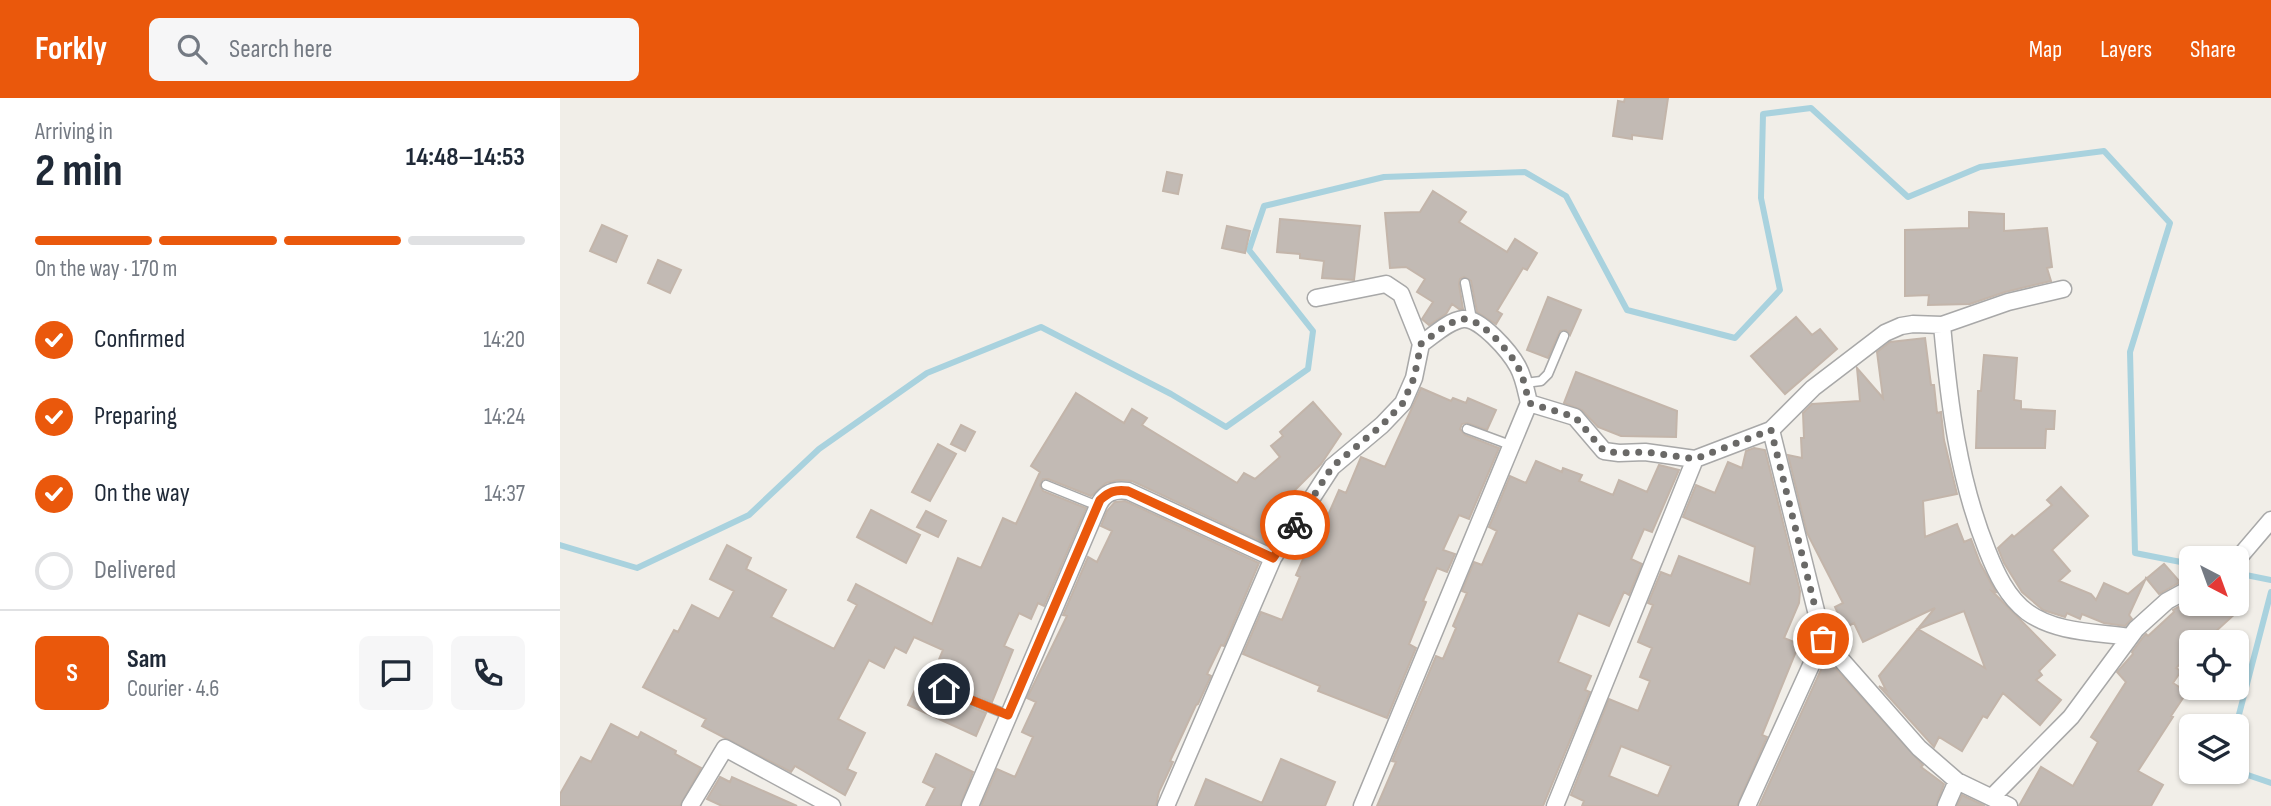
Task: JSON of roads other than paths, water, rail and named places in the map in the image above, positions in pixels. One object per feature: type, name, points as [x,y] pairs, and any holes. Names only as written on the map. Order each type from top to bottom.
[{"type":"street","points":[[1166,806],[1273,558],[1332,467],[1382,425],[1403,403],[1414,378],[1421,344],[1401,294],[1386,284],[1316,298]]},
{"type":"street","points":[[1529,403],[1575,417],[1604,451],[1646,452],[1695,459],[1771,430],[1813,388],[1885,333],[1913,324],[1942,325],[2008,302],[2063,289]]},
{"type":"street","points":[[1362,806],[1529,403],[1518,366],[1494,336],[1472,319],[1460,319],[1421,344]]},
{"type":"street","points":[[1942,325],[1946,373],[1961,469],[1978,526],[2003,584],[2021,607],[2044,621],[2076,631],[2130,638]]},
{"type":"street","points":[[1771,430],[1823,639],[1919,748],[1957,781],[2009,806]]},
{"type":"street","points":[[1555,806],[1695,459]]},
{"type":"street","points":[[970,806],[1098,506],[1109,492],[1119,489],[1128,491],[1273,558]]},
{"type":"street","points":[[2249,547],[2271,520]]},
{"type":"street","points":[[1993,796],[2071,717],[2144,621],[2179,594]]},
{"type":"street","points":[[1747,806],[1823,639]]},
{"type":"street","points":[[690,806],[724,748],[832,806]]},
{"type":"street","points":[[1946,806],[1957,781]]},
{"type":"lane","points":[[1465,283],[1472,319]]},
{"type":"lane","points":[[1525,383],[1541,381],[1548,374],[1564,335]]},
{"type":"lane","points":[[1467,429],[1513,446]]},
{"type":"lane","points":[[1046,485],[1098,506]]},
{"type":"lane","points":[[944,689],[1008,715]]},
{"type":"waterway","points":[[560,545],[637,568],[749,515],[819,449],[927,373],[1041,327],[1171,394],[1226,427],[1308,369],[1313,331],[1249,250],[1264,206],[1384,177],[1525,172],[1566,196],[1627,310],[1735,338],[1780,290],[1761,198],[1763,114],[1811,108],[1908,197],[1980,167],[2104,151],[2170,223],[2130,352],[2135,553],[2179,562]]},
{"type":"waterway","points":[[2249,576],[2271,580]]},
{"type":"waterway","points":[[2239,714],[2271,592]]},
{"type":"waterway","points":[[2249,775],[2271,783]]}]
